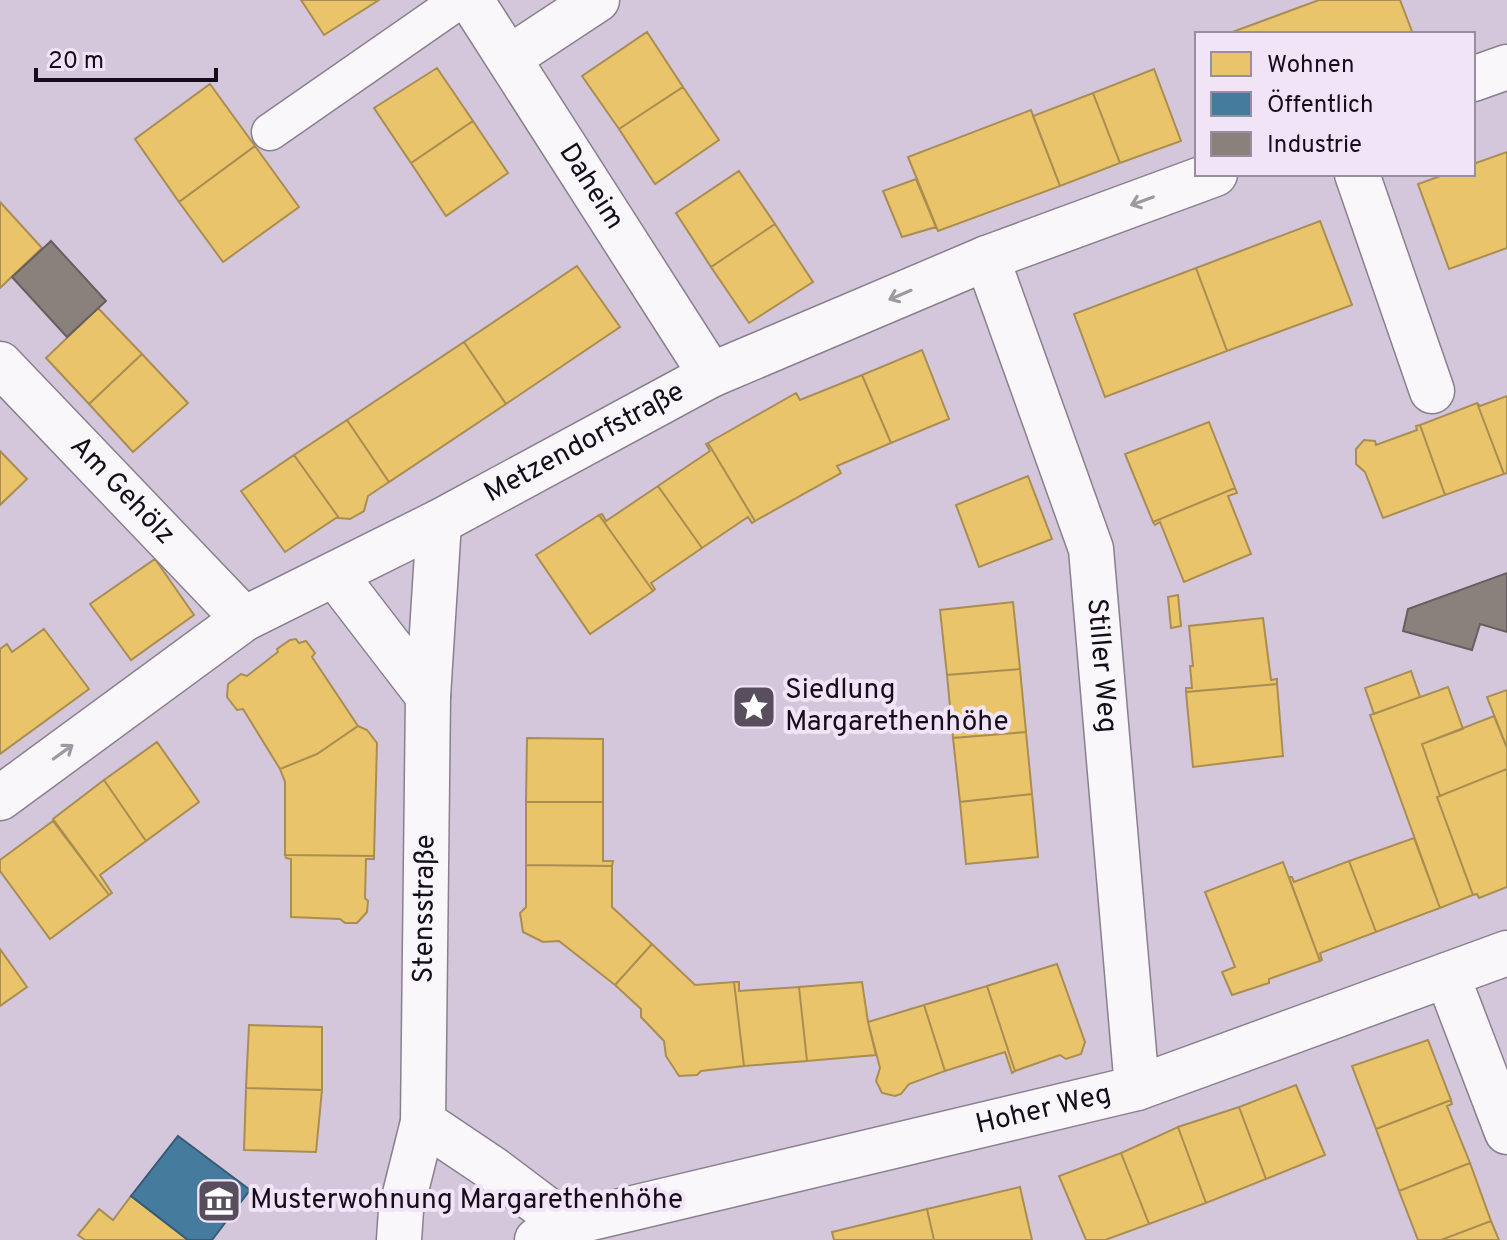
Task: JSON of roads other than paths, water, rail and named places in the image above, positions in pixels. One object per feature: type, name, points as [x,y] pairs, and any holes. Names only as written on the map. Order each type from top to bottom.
[{"type":"street","name":"Daheim","points":[[471,0],[711,375]]},
{"type":"street","points":[[509,58],[597,0]]},
{"type":"street","points":[[1475,78],[1507,67]]},
{"type":"street","name":"Metzendorfstraße","points":[[0,798],[244,619],[439,522],[711,375],[987,258],[1210,176]]},
{"type":"street","points":[[1358,176],[1432,391]]},
{"type":"street","name":"Stiller Weg","points":[[987,258],[1091,549],[1137,1088]]},
{"type":"street","name":"Am Gehölz","points":[[0,364],[244,619]]},
{"type":"street","name":"Stensstraße","points":[[399,1240],[401,1210],[423,1122],[428,696],[439,522]]},
{"type":"street","points":[[335,575],[428,696]]},
{"type":"street","name":"Hoher Weg","points":[[552,1232],[1137,1088],[1507,953]]},
{"type":"street","points":[[1447,975],[1507,1132]]},
{"type":"street","points":[[423,1122],[493,1169],[552,1232]]},
{"type":"lane","points":[[270,132],[460,0]]},
{"type":"place","name":"Siedlung Margarethenhöhe","points":[[754,707]]},
{"type":"place","name":"Musterwohnung Margarethenhöhe","points":[[219,1201]]}]
